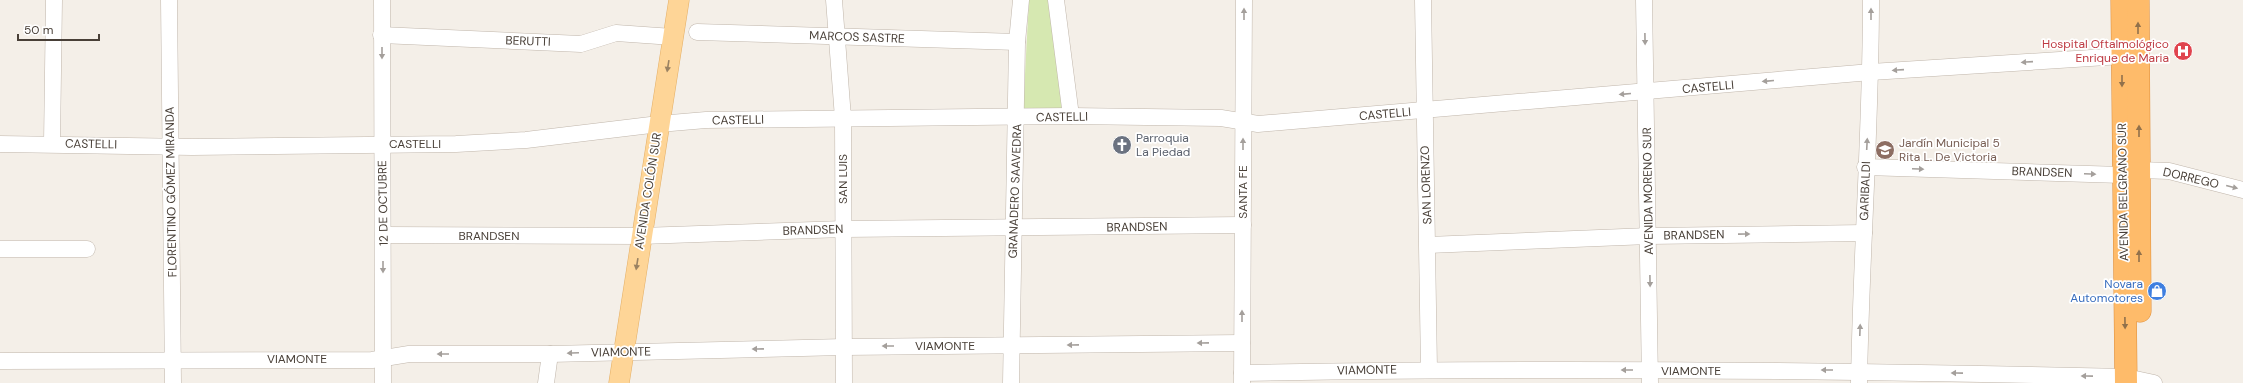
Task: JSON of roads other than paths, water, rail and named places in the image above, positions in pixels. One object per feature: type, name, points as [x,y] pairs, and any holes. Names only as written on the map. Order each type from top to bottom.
[{"type":"highway","name":"AVENIDA BELGRANO SUR","points":[[2122,0],[2122,56],[2131,172],[2137,381]]},
{"type":"highway","name":"AVENIDA BELGRANO SUR","points":[[2131,172],[2138,0]]},
{"type":"main road","name":"AVENIDA COLÓN SUR","points":[[618,383],[679,0]]},
{"type":"street","points":[[52,144],[54,0]]},
{"type":"street","name":"FLORENTINO GÓMEZ MIRANDA","points":[[169,0],[174,359],[173,383]]},
{"type":"street","name":"12 DE OCTUBRE","points":[[382,0],[384,383]]},
{"type":"street","name":"SAN LUIS","points":[[834,0],[843,118],[844,383]]},
{"type":"street","name":"GRANADERO SAAVEDRA","points":[[1011,383],[1017,117],[1017,42],[1021,0]]},
{"type":"street","points":[[1056,0],[1071,116]]},
{"type":"street","name":"SANTA FE","points":[[1242,378],[1244,0]]},
{"type":"street","name":"SAN LORENZO","points":[[1423,0],[1429,369]]},
{"type":"street","name":"AVENIDA MORENO SUR","points":[[1644,0],[1649,236],[1650,377]]},
{"type":"street","name":"GARIBALDI","points":[[1859,377],[1865,168],[1871,72],[1871,0]]},
{"type":"street","name":"MARCOS SASTRE","points":[[697,32],[1017,42]]},
{"type":"street","name":"BERUTTI","points":[[382,35],[581,44],[616,33],[673,37]]},
{"type":"street","name":"CASTELLI","points":[[0,144],[170,146],[456,144],[526,140],[659,124],[706,120],[1071,116],[1221,118],[1258,124],[1871,72],[2122,56]]},
{"type":"street","name":"BRANDSEN","points":[[1865,168],[2131,172]]},
{"type":"street","name":"DORREGO","points":[[2131,172],[2169,171],[2243,190]]},
{"type":"street","name":"BRANDSEN","points":[[383,235],[642,236],[844,229],[1243,225]]},
{"type":"street","name":"BRANDSEN","points":[[1428,245],[1649,236],[1864,233]]},
{"type":"street","points":[[0,249],[87,249]]},
{"type":"street","name":"VIAMONTE","points":[[0,361],[174,359],[372,360],[409,354],[550,354],[844,347],[1242,343]]},
{"type":"street","points":[[546,383],[550,354]]},
{"type":"street","name":"VIAMONTE","points":[[1242,378],[1429,369],[1650,377],[1859,377],[2137,381]]},
{"type":"place","name":"Hospital Oftalmológico Enrique de Maria","points":[[2183,51]]},
{"type":"place","name":"Parroquia La Piedad","points":[[1122,145]]},
{"type":"place","name":"Jardín Municipal 5 Rita L. De Victoria","points":[[1885,150]]},
{"type":"place","name":"Novara Automotores","points":[[2157,291]]}]
